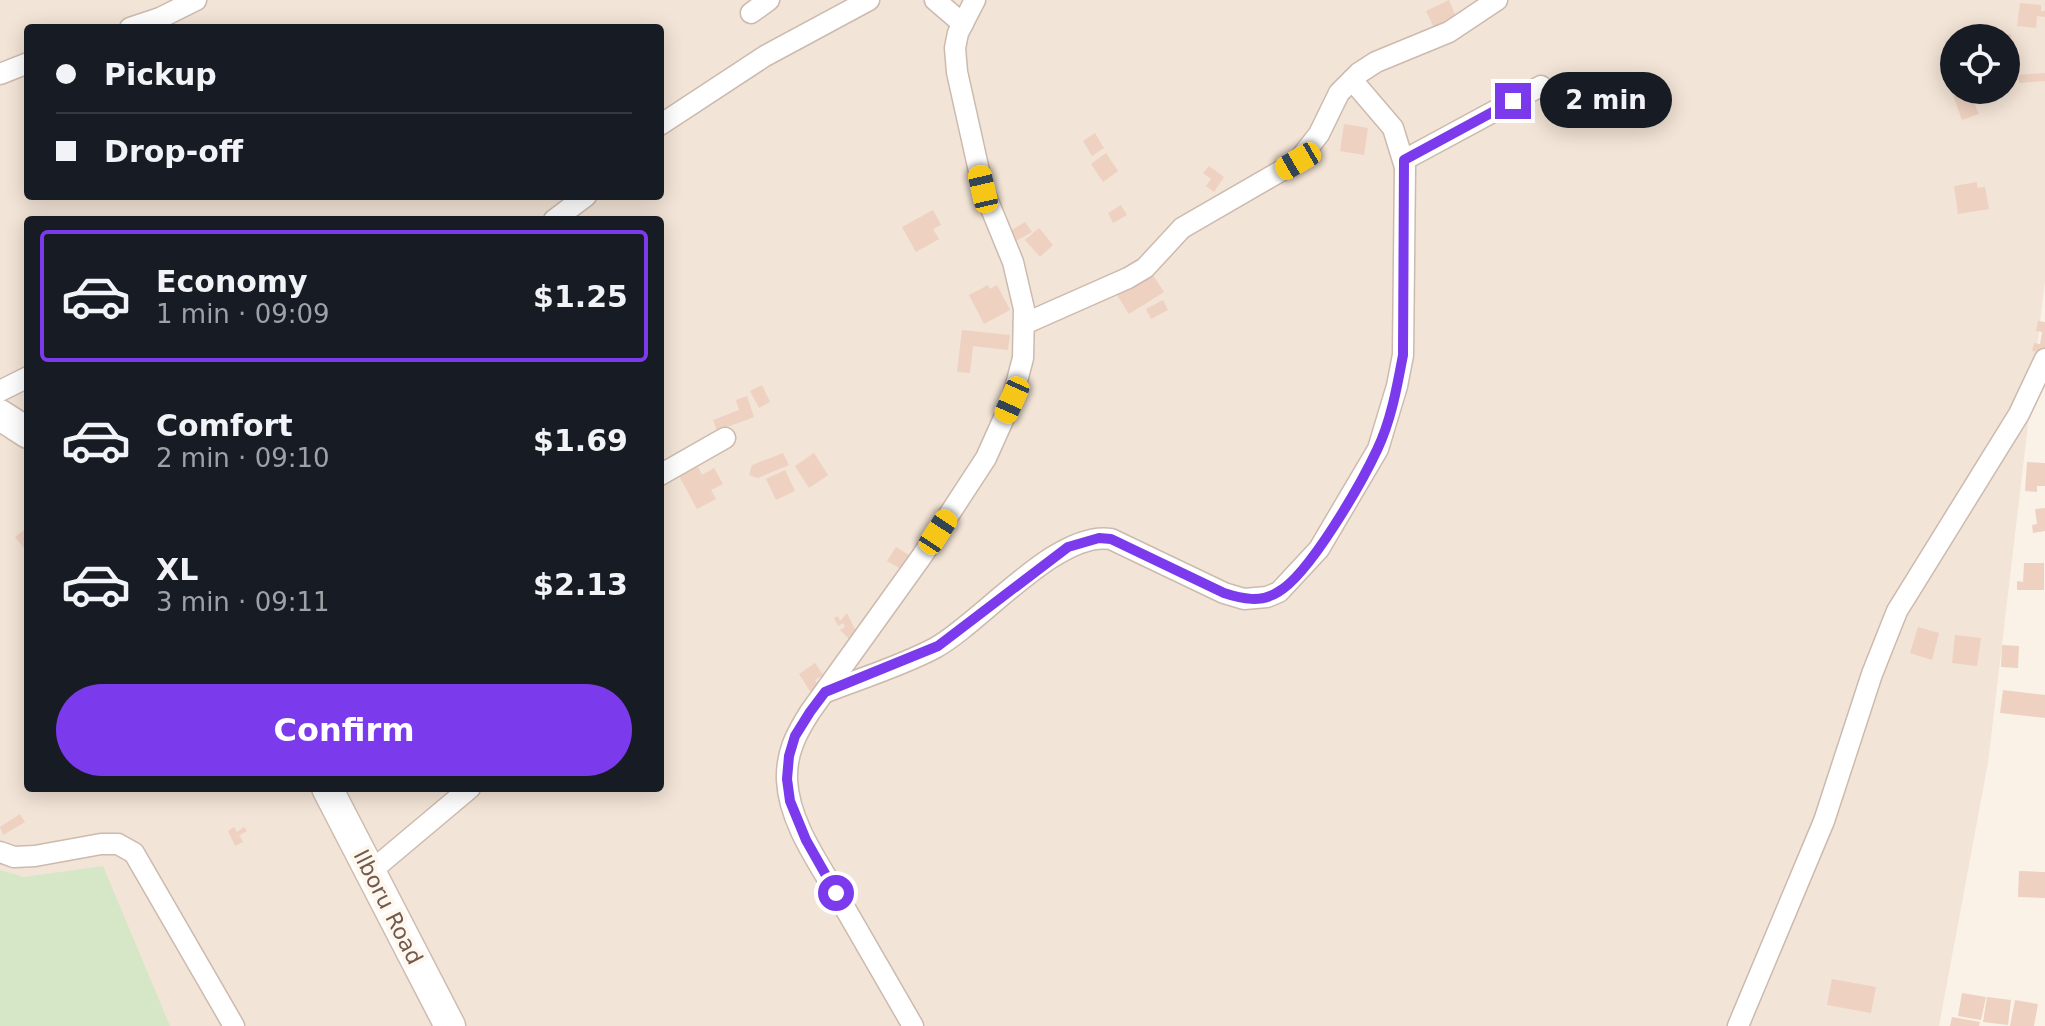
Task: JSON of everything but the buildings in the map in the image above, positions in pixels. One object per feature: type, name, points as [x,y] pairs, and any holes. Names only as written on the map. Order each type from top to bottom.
[{"type":"street","points":[[142,24],[196,0]]},
{"type":"street","points":[[751,13],[769,0]]},
{"type":"street","points":[[664,122],[765,56],[869,0]]},
{"type":"street","points":[[935,0],[963,24]]},
{"type":"street","points":[[913,1026],[806,840],[790,801],[787,779],[795,736],[922,556],[986,458],[1012,400],[1023,358],[1024,309],[1013,262],[983,189],[957,72],[955,48],[975,0]]},
{"type":"street","points":[[1024,324],[1128,278],[1152,261],[1182,228],[1298,161],[1319,134],[1339,93],[1352,80],[1376,62],[1449,32],[1497,0]]},
{"type":"street","points":[[0,74],[24,65]]},
{"type":"street","points":[[825,692],[938,646],[1068,547],[1088,540],[1111,539],[1224,593],[1244,599],[1267,597],[1291,582],[1319,549],[1378,449],[1403,355],[1404,160],[1393,128],[1352,80]]},
{"type":"street","points":[[1404,160],[1541,86]]},
{"type":"street","points":[[559,216],[581,200]]},
{"type":"street","points":[[1738,1026],[1824,821],[1867,687],[1897,611],[2019,414],[2045,359]]},
{"type":"street","points":[[0,391],[24,379]]},
{"type":"street","points":[[0,415],[24,430]]},
{"type":"street","points":[[664,473],[725,438]]},
{"type":"street","name":"Ilboru Road","points":[[329,792],[450,1026]]},
{"type":"street","points":[[370,872],[465,792]]},
{"type":"street","points":[[0,852],[14,857],[35,856],[101,844],[118,844],[134,853],[234,1026]]},
{"type":"shaded area","points":[[0,0],[2045,0],[2045,281],[1988,763],[1939,1026],[0,1026]]},
{"type":"green space","points":[[103,866],[170,1026],[0,1026],[0,870],[24,877]]},
{"type":"route","points":[[836,893],[806,840],[790,801],[787,779],[795,736],[825,692],[938,646],[1068,547],[1088,540],[1111,539],[1224,593],[1244,599],[1267,597],[1291,582],[1319,549],[1378,449],[1397,386],[1403,355],[1404,160],[1513,101]]}]
